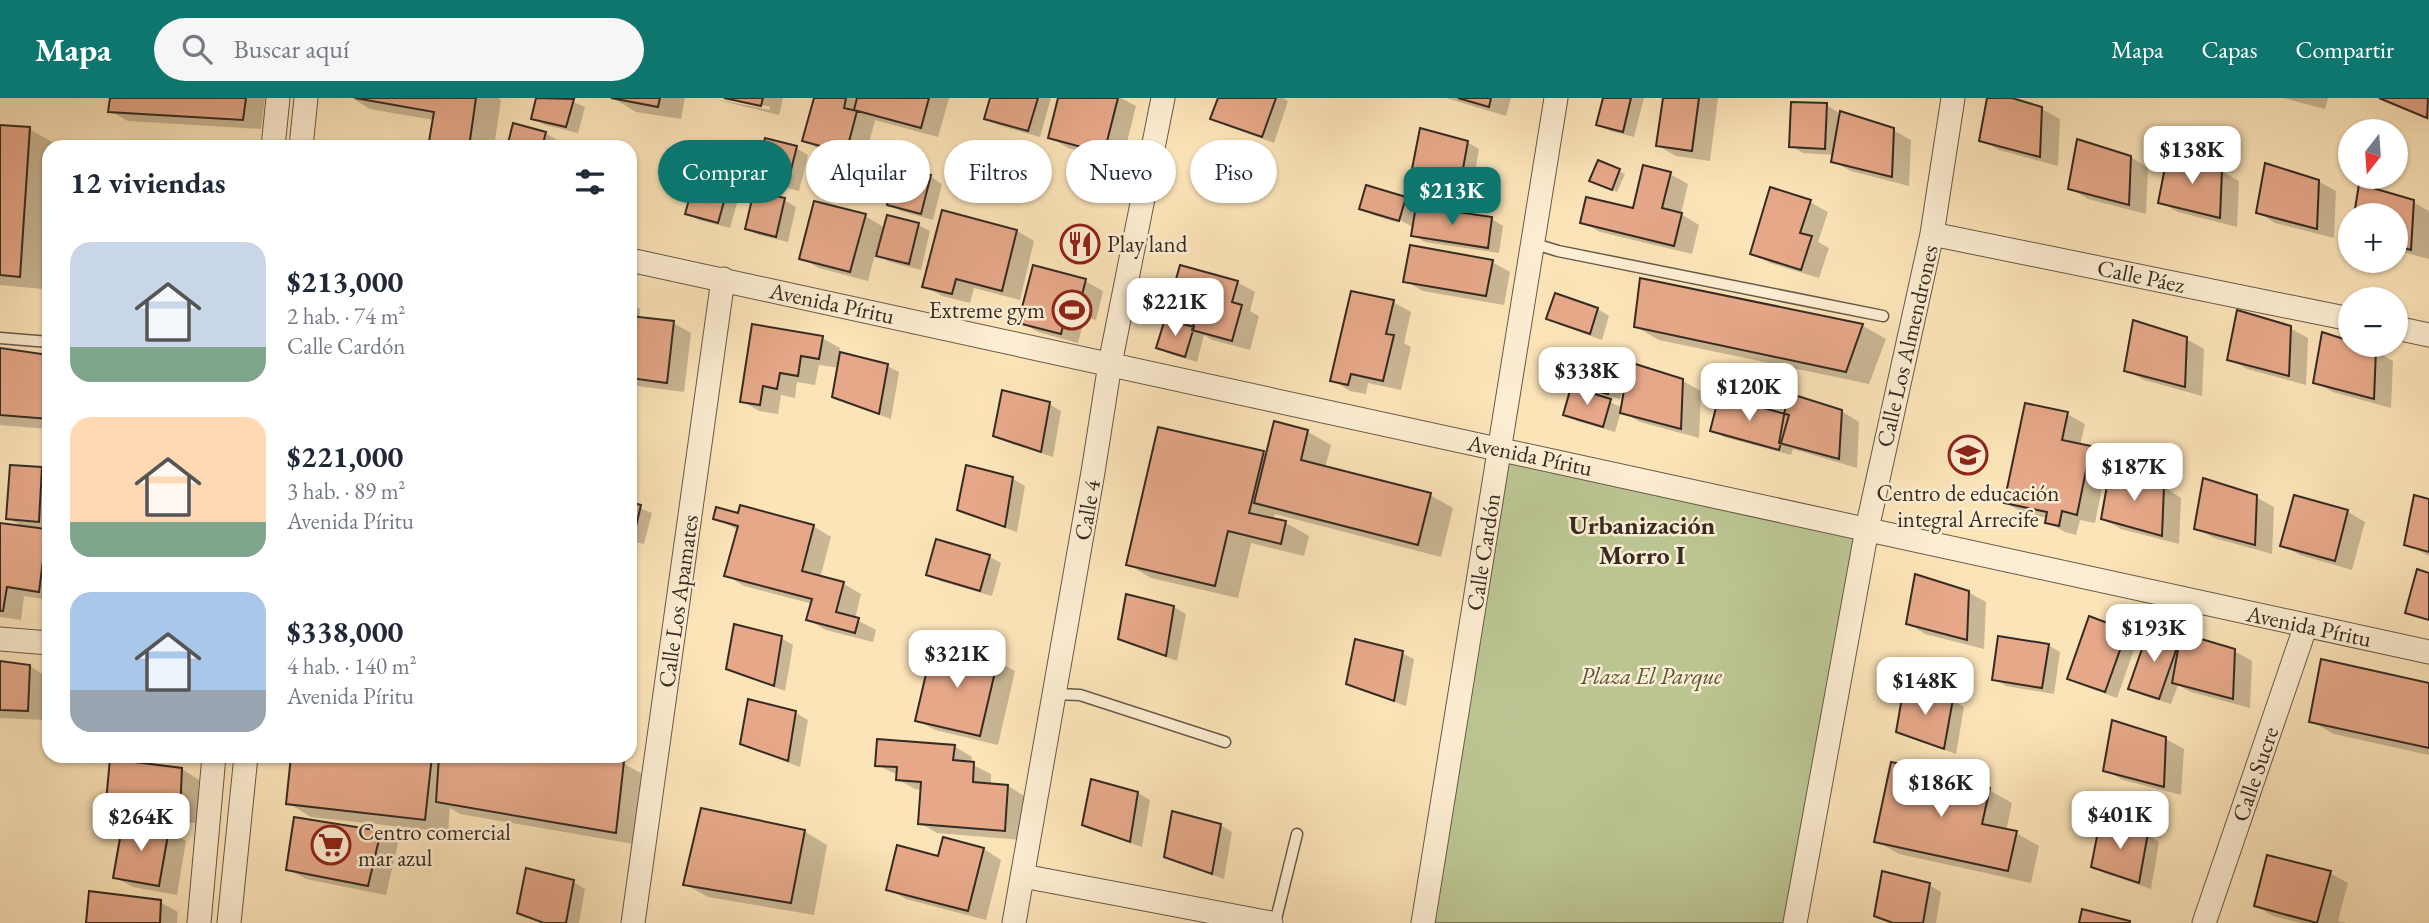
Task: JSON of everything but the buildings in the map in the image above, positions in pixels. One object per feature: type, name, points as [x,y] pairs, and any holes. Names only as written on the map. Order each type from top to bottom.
[{"type":"street","points":[[274,140],[278,98]]},
{"type":"street","points":[[302,140],[306,98]]},
{"type":"street","name":"Calle 4","points":[[1014,923],[1110,364],[1164,98]]},
{"type":"street","name":"Calle Cardón","points":[[1423,923],[1556,98]]},
{"type":"street","name":"Calle Los Almendrones","points":[[1795,923],[1867,529],[1932,234],[1953,98]]},
{"type":"street","name":"Calle Páez","points":[[1932,234],[2338,317]]},
{"type":"street","name":"Avenida Píritu","points":[[637,261],[2429,652]]},
{"type":"street","name":"Calle Los Apamates","points":[[634,923],[723,279]]},
{"type":"street","points":[[2408,331],[2429,335]]},
{"type":"street","name":"Calle Sucre","points":[[2204,923],[2306,625]]},
{"type":"street","points":[[0,639],[42,642]]},
{"type":"street","points":[[199,923],[213,763]]},
{"type":"street","points":[[229,923],[245,763]]},
{"type":"street","points":[[1023,876],[1273,923]]},
{"type":"lane","points":[[1532,243],[1558,251],[1883,316]]},
{"type":"lane","points":[[0,338],[42,341]]},
{"type":"lane","points":[[1055,694],[1080,695],[1225,742]]},
{"type":"lane","points":[[1273,923],[1297,834]]},
{"type":"green space","name":"Plaza El Parque","points":[[1500,449],[1867,529],[1795,923],[1423,923]]},
{"type":"place","name":"Play land","points":[[1080,244]]},
{"type":"place","name":"Extreme gym","points":[[1072,310]]},
{"type":"place","name":"Centro de educación integral Arrecife","points":[[1968,455]]},
{"type":"place","name":"Centro comercial mar azul","points":[[331,845]]},
{"type":"district","name":"Urbanización Morro I","points":[[1642,540]]}]
